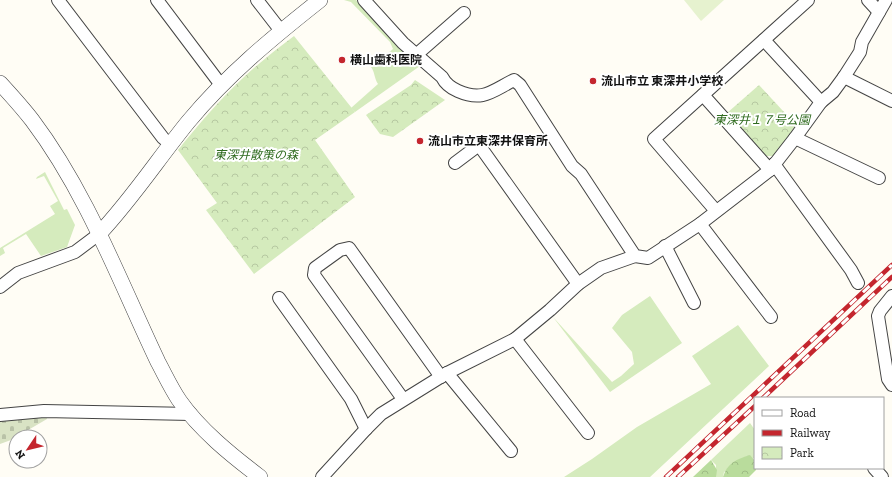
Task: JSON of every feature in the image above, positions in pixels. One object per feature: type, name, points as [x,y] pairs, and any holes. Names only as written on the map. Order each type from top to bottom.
[{"type":"street","points":[[58,0],[163,138],[170,144]]},
{"type":"street","points":[[157,0],[221,85]]},
{"type":"street","points":[[257,0],[281,31]]},
{"type":"street","points":[[0,287],[18,273],[75,252],[100,234],[114,218],[170,144],[221,85],[238,67],[320,0]]},
{"type":"street","points":[[364,0],[416,55],[454,89],[473,96],[482,96],[514,80],[520,85],[572,166],[581,174],[635,256]]},
{"type":"street","points":[[716,211],[654,139],[808,0]]},
{"type":"street","points":[[868,0],[879,12]]},
{"type":"street","points":[[322,477],[366,429],[382,414],[403,399],[444,375],[515,339],[578,284],[601,268],[635,256],[648,258],[700,224],[772,167],[821,102],[833,92],[844,77],[860,52],[862,42],[886,0]]},
{"type":"street","points":[[416,55],[464,13]]},
{"type":"street","points":[[764,40],[821,102]]},
{"type":"street","points":[[844,77],[892,101]]},
{"type":"street","points":[[0,83],[41,132],[85,204],[161,368],[180,401],[223,447],[260,477]]},
{"type":"street","points":[[703,95],[772,167],[851,270],[858,283]]},
{"type":"street","points":[[795,138],[879,178]]},
{"type":"street","points":[[455,163],[479,145],[578,284]]},
{"type":"street","points":[[700,224],[771,316]]},
{"type":"street","points":[[665,246],[694,302]]},
{"type":"street","points":[[403,399],[314,275],[315,268],[340,250],[350,248],[444,375],[511,451]]},
{"type":"street","points":[[892,296],[880,311],[878,316],[888,379],[892,385]]},
{"type":"street","points":[[279,298],[351,399],[366,429]]},
{"type":"street","points":[[515,339],[588,433]]},
{"type":"street","points":[[0,415],[44,411],[191,414]]},
{"type":"street","points":[[875,469],[882,477]]},
{"type":"green space","points":[[344,0],[356,0],[405,53],[420,66],[355,112],[351,108],[378,84],[371,67],[393,49],[390,42],[351,2]]},
{"type":"green space","points":[[684,0],[724,0],[701,21]]},
{"type":"green space","name":"東深井散策の森","points":[[294,36],[355,112],[315,140],[355,197],[254,274],[206,210],[217,203],[178,150],[193,131],[235,85],[262,61]]},
{"type":"green space","points":[[415,80],[445,100],[393,137],[380,134],[366,115],[411,85]]},
{"type":"green space","name":"東深井１７号公園","points":[[759,85],[796,125],[775,156],[766,156],[727,113]]},
{"type":"green space","points":[[45,172],[64,210],[67,209],[75,225],[67,247],[41,256],[26,234],[3,248],[5,253],[0,256],[0,248],[55,214],[50,206],[58,201],[44,176],[36,179]]},
{"type":"green space","points":[[650,296],[682,343],[610,392],[553,317],[612,382],[634,364],[632,352],[612,328],[622,315]]},
{"type":"green space","points":[[738,325],[769,366],[650,477],[564,477],[637,427],[711,384],[692,356]]},
{"type":"green space","points":[[46,414],[47,419],[30,429],[8,429],[8,441],[0,444],[0,416]]},
{"type":"green space","points":[[750,423],[754,429],[754,458],[724,472],[723,477],[716,477],[716,465],[711,460]]},
{"type":"green space","points":[[750,455],[754,460],[754,469],[756,470],[749,477],[723,477],[727,468],[733,462]]},
{"type":"green space","points":[[711,460],[717,470],[716,477],[693,477]]},
{"type":"railway","points":[[666,477],[892,265]]},
{"type":"railway","points":[[764,397],[892,277]]},
{"type":"railway","points":[[678,477],[754,407]]},
{"type":"place","name":"横山歯科医院","points":[[342,60]]},
{"type":"place","name":"流山市立 東深井小学校","points":[[593,81]]},
{"type":"place","name":"流山市立東深井保育所","points":[[420,141]]}]
